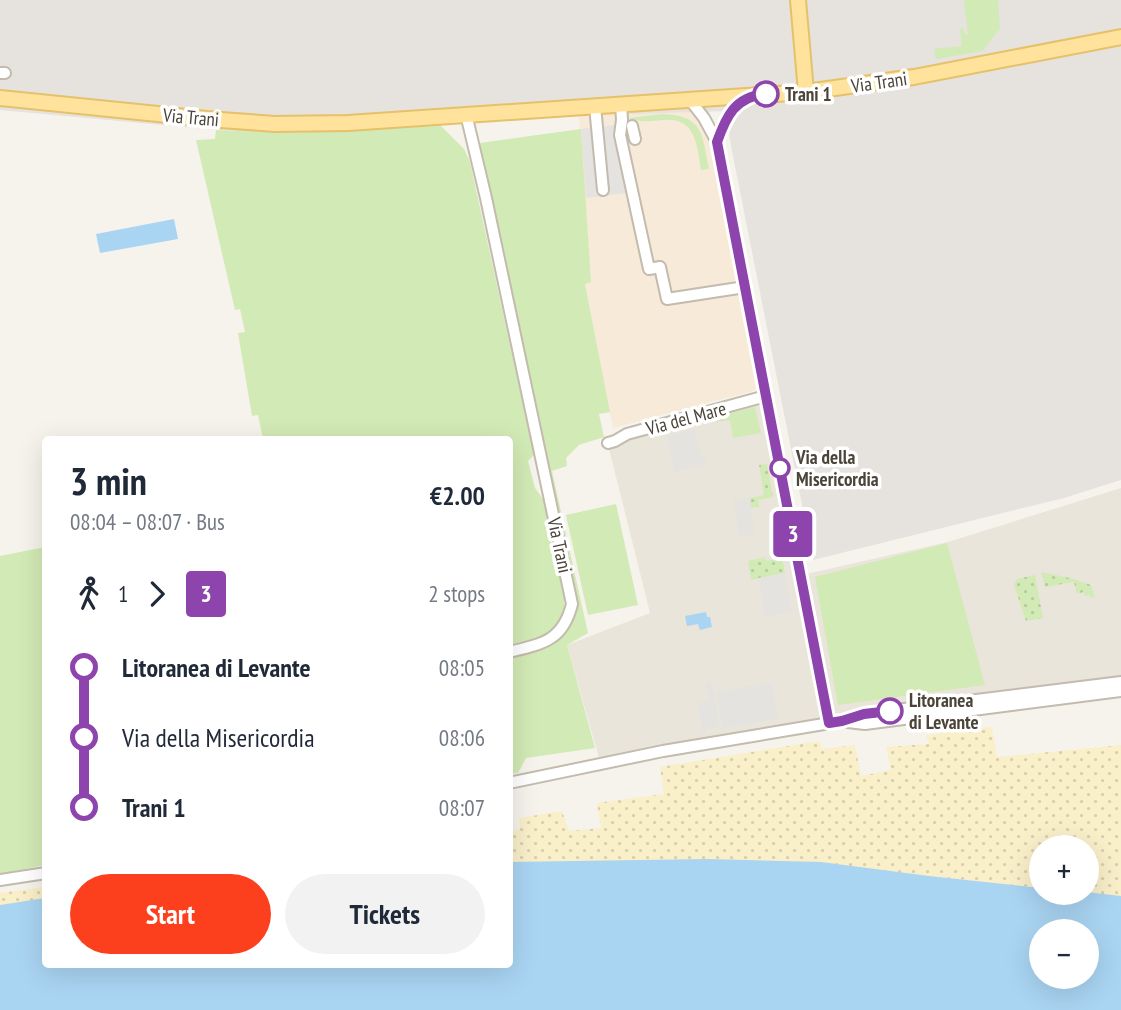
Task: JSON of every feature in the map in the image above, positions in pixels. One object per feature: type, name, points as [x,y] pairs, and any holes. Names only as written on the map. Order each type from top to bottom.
[{"type":"main road","points":[[798,0],[806,92]]},
{"type":"main road","name":"Via Trani","points":[[0,98],[275,124],[348,123],[806,92],[914,77],[1121,37]]},
{"type":"street","points":[[717,142],[725,118],[751,95]]},
{"type":"street","points":[[690,100],[717,142],[829,723]]},
{"type":"street","points":[[621,104],[620,135],[649,269],[660,267],[667,299],[745,287]]},
{"type":"street","points":[[595,106],[603,190]]},
{"type":"street","name":"Via Trani","points":[[466,114],[572,604],[564,625],[550,640],[513,651]]},
{"type":"street","points":[[632,125],[635,139]]},
{"type":"street","name":"Via del Mare","points":[[608,443],[627,434],[766,397]]},
{"type":"street","points":[[513,782],[663,751],[829,723],[842,721],[865,724],[1099,689],[1121,682]]},
{"type":"street","points":[[1099,689],[1121,691]]},
{"type":"street","points":[[0,880],[42,874]]},
{"type":"shaded area","points":[[0,0],[1121,0],[1121,480],[1064,498],[813,560],[726,111],[579,116],[287,133],[216,130],[0,110]]},
{"type":"shaded area","points":[[690,112],[710,138],[756,390],[613,428],[585,284],[591,282],[579,116]]},
{"type":"shaded area","points":[[614,125],[628,193],[586,198],[581,129]]},
{"type":"shaded area","points":[[766,396],[802,575],[948,542],[1121,488],[1121,691],[831,723],[601,765],[567,645],[650,613],[607,441]]},
{"type":"shaded area","points":[[695,429],[701,457],[706,457],[707,463],[674,473],[667,436]]},
{"type":"shaded area","points":[[750,498],[755,534],[739,537],[734,500]]},
{"type":"shaded area","points":[[785,573],[792,612],[765,617],[758,578]]},
{"type":"shaded area","points":[[712,682],[720,727],[702,731],[697,703],[709,701],[706,683]]},
{"type":"shaded area","points":[[772,682],[778,718],[722,729],[716,692]]},
{"type":"green space","points":[[964,0],[998,0],[1000,29],[982,51],[937,59],[934,49],[962,46],[960,29],[963,28],[965,35],[968,35]]},
{"type":"green space","points":[[662,114],[686,118],[699,129],[709,169],[701,170],[693,134],[682,123],[673,120],[641,121],[629,118]]},
{"type":"green space","points":[[440,125],[464,149],[470,162],[534,455],[528,461],[535,488],[543,499],[564,591],[562,616],[550,632],[539,638],[513,644],[513,436],[262,436],[258,415],[252,416],[238,333],[245,332],[240,309],[235,310],[196,140],[215,139],[216,130],[287,133]]},
{"type":"green space","points":[[581,129],[591,282],[585,284],[610,412],[599,414],[604,437],[579,445],[566,458],[567,466],[552,471],[588,633],[567,645],[595,748],[526,758],[518,773],[513,774],[513,656],[547,646],[566,633],[572,623],[576,595],[546,468],[480,143]]},
{"type":"green space","points":[[755,407],[761,433],[733,438],[730,420],[716,422],[716,417]]},
{"type":"green space","points":[[767,464],[773,497],[758,500],[759,507],[751,508],[750,498],[764,495],[759,465]]},
{"type":"green space","points":[[616,504],[638,605],[588,615],[566,515]]},
{"type":"green space","points":[[947,543],[985,685],[838,705],[815,577]]},
{"type":"green space","points":[[42,548],[42,866],[0,874],[0,556]]},
{"type":"green space","points":[[781,550],[785,573],[751,580],[748,561],[765,557],[766,561],[781,558]]},
{"type":"green space","points":[[1041,572],[1091,585],[1095,597],[1085,596],[1084,592],[1077,594],[1074,582],[1045,587]]},
{"type":"green space","points":[[1035,575],[1043,618],[1026,621],[1014,585],[1017,579]]},
{"type":"sand","points":[[992,727],[997,757],[1121,745],[1121,896],[1099,894],[1099,835],[1029,835],[1029,887],[929,876],[513,867],[513,830],[520,829],[519,818],[562,811],[569,831],[601,828],[597,803],[664,794],[660,767],[819,741],[822,749],[855,745],[861,776],[891,770],[886,747],[929,744],[926,735]]},
{"type":"sand","points":[[42,887],[42,906],[0,912],[0,893]]},
{"type":"water","points":[[174,219],[178,239],[100,253],[96,234]]},
{"type":"water","points":[[706,612],[712,627],[700,630],[698,624],[687,626],[685,616]]},
{"type":"water","points":[[707,859],[821,862],[1029,887],[1029,905],[1099,905],[1099,893],[1121,896],[1121,1010],[0,1010],[0,905],[42,898],[42,968],[513,968],[513,862]]},
{"type":"bus line","name":"3","points":[[766,94],[751,95],[738,105],[725,118],[717,142],[829,723],[890,711]]},
{"type":"place","name":"Trani 1","points":[[766,94]]},
{"type":"place","name":"Via della Misericordia","points":[[780,468]]},
{"type":"place","name":"Litoranea di Levante","points":[[890,711]]}]
